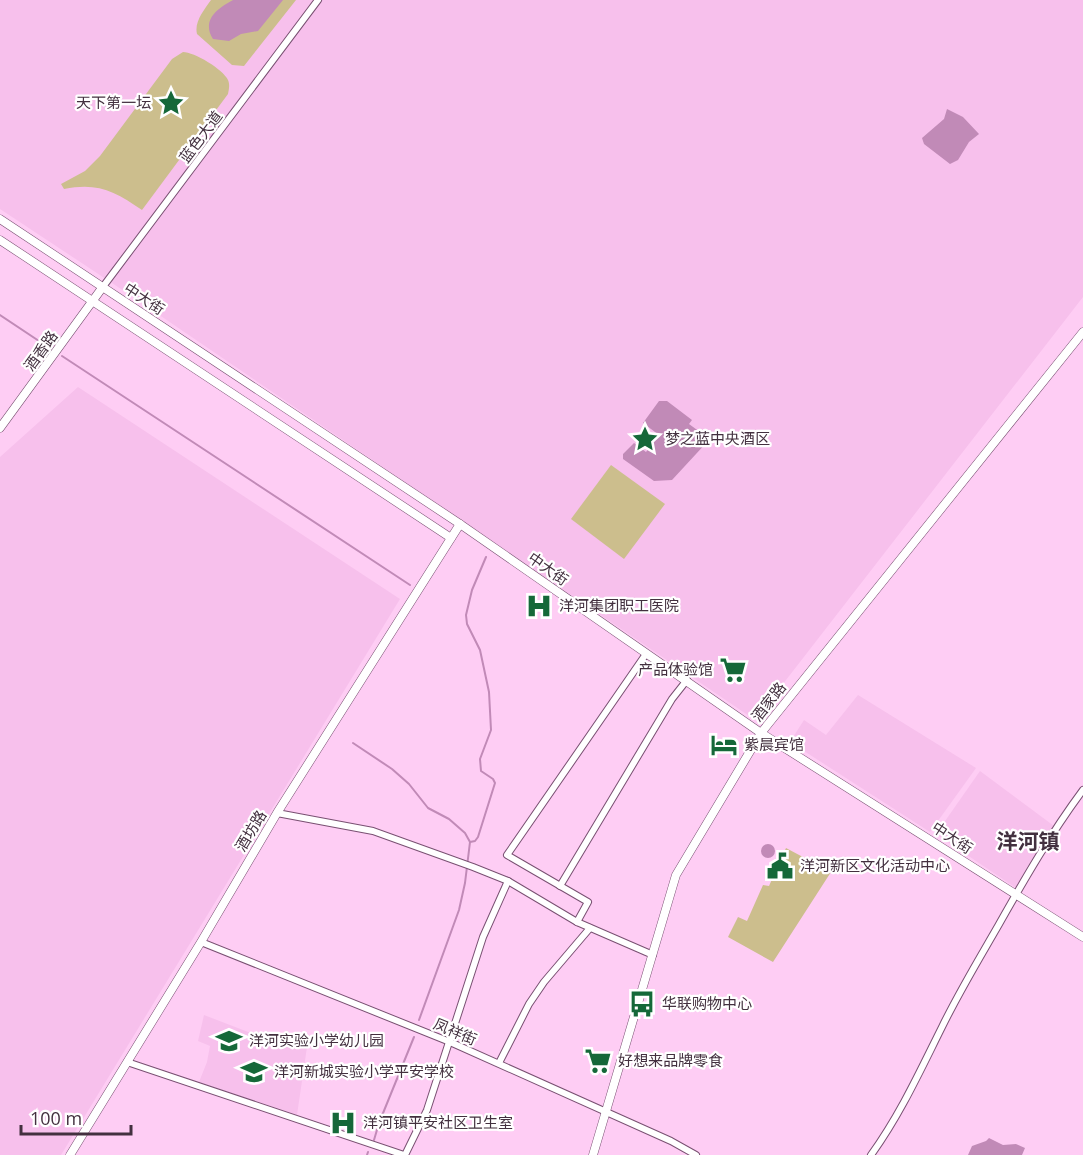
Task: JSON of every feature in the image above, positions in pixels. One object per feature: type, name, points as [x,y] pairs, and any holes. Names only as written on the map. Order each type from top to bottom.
[{"type":"street","name":"蓝色大道","points":[[102,288],[318,0]]},
{"type":"street","name":"中大街","points":[[0,219],[460,524],[762,733],[1083,937]]},
{"type":"street","name":"中大街","points":[[0,240],[452,538]]},
{"type":"street","name":"酒香路","points":[[0,428],[102,288]]},
{"type":"street","name":"酒家路","points":[[593,1155],[676,875],[762,733],[1083,332]]},
{"type":"street","name":"酒坊路","points":[[70,1155],[277,813],[460,524]]},
{"type":"street","points":[[577,922],[588,902],[507,855],[646,654]]},
{"type":"street","points":[[560,886],[672,699],[687,680]]},
{"type":"street","points":[[871,1155],[889,1131],[922,1070],[942,1026],[1016,895],[1061,819],[1083,790]]},
{"type":"street","points":[[277,813],[373,831],[472,867],[508,881],[577,922],[653,955]]},
{"type":"street","points":[[127,1062],[404,1155],[427,1110],[483,937],[508,881]]},
{"type":"street","points":[[498,1063],[529,1004],[544,982],[590,928]]},
{"type":"street","name":"凤祥街","points":[[201,942],[450,1042],[671,1141],[696,1155]]},
{"type":"shaded area","points":[[0,0],[1083,0],[1083,297],[755,720],[0,209]]},
{"type":"shaded area","points":[[211,0],[296,0],[244,66],[232,65],[197,34],[198,21]]},
{"type":"shaded area","points":[[233,0],[283,0],[258,31],[241,34],[229,41],[213,39],[209,26],[210,20],[217,11]]},
{"type":"shaded area","points":[[183,52],[201,58],[220,71],[229,82],[228,94],[142,210],[105,190],[86,187],[64,189],[61,184],[85,171],[100,156],[172,59]]},
{"type":"shaded area","points":[[947,109],[963,117],[979,134],[969,142],[958,160],[950,164],[924,144],[922,138],[944,119]]},
{"type":"shaded area","points":[[78,387],[400,599],[61,1155],[0,1155],[0,457]]},
{"type":"shaded area","points":[[659,401],[667,401],[692,420],[689,424],[708,438],[708,441],[672,480],[654,481],[623,459],[623,454],[634,443],[646,452],[659,435],[643,423]]},
{"type":"shaded area","points":[[611,465],[665,504],[624,559],[571,519]]},
{"type":"shaded area","points":[[858,695],[976,768],[930,832],[790,742],[804,720],[826,735]]},
{"type":"shaded area","points":[[980,771],[1054,826],[1016,888],[936,834]]},
{"type":"shaded area","points":[[768,844],[773,846],[775,851],[773,856],[768,858],[763,856],[761,851],[763,846]]},
{"type":"shaded area","points":[[786,848],[831,872],[773,962],[728,937],[738,917],[747,921],[763,885],[769,886]]},
{"type":"shaded area","name":"洋河新城实验小学平安学校","points":[[204,1015],[264,1038],[307,1047],[297,1115],[199,1082],[207,1062],[210,1046],[198,1041]]},
{"type":"shaded area","points":[[989,1138],[1003,1145],[1016,1144],[1025,1148],[1022,1155],[968,1155],[972,1146]]},
{"type":"waterway","points":[[0,315],[51,349]]},
{"type":"waterway","points":[[62,356],[410,585]]},
{"type":"waterway","points":[[470,842],[475,841],[478,837],[495,783],[481,771],[480,759],[491,730],[489,692],[480,650],[467,624],[466,615],[472,590],[486,557]]},
{"type":"waterway","points":[[353,743],[392,769],[409,784],[428,808],[449,819],[465,833],[470,842],[459,910],[419,1020]]},
{"type":"waterway","points":[[374,1140],[414,1037]]},
{"type":"place","name":"天下第一坛","points":[[171,103]]},
{"type":"place","name":"梦之蓝中央酒区","points":[[645,439]]},
{"type":"place","name":"洋河集团职工医院","points":[[539,606]]},
{"type":"place","name":"产品体验馆","points":[[733,670]]},
{"type":"place","name":"紫晨宾馆","points":[[724,745]]},
{"type":"place","name":"洋河新区文化活动中心","points":[[780,866]]},
{"type":"place","name":"华联购物中心","points":[[642,1004]]},
{"type":"place","name":"洋河实验小学幼儿园","points":[[229,1041]]},
{"type":"place","name":"好想来品牌零食","points":[[598,1061]]},
{"type":"place","name":"洋河新城实验小学平安学校","points":[[254,1072]]},
{"type":"place","name":"洋河镇平安社区卫生室","points":[[343,1123]]},
{"type":"district","name":"洋河镇","points":[[1028,842]]}]
